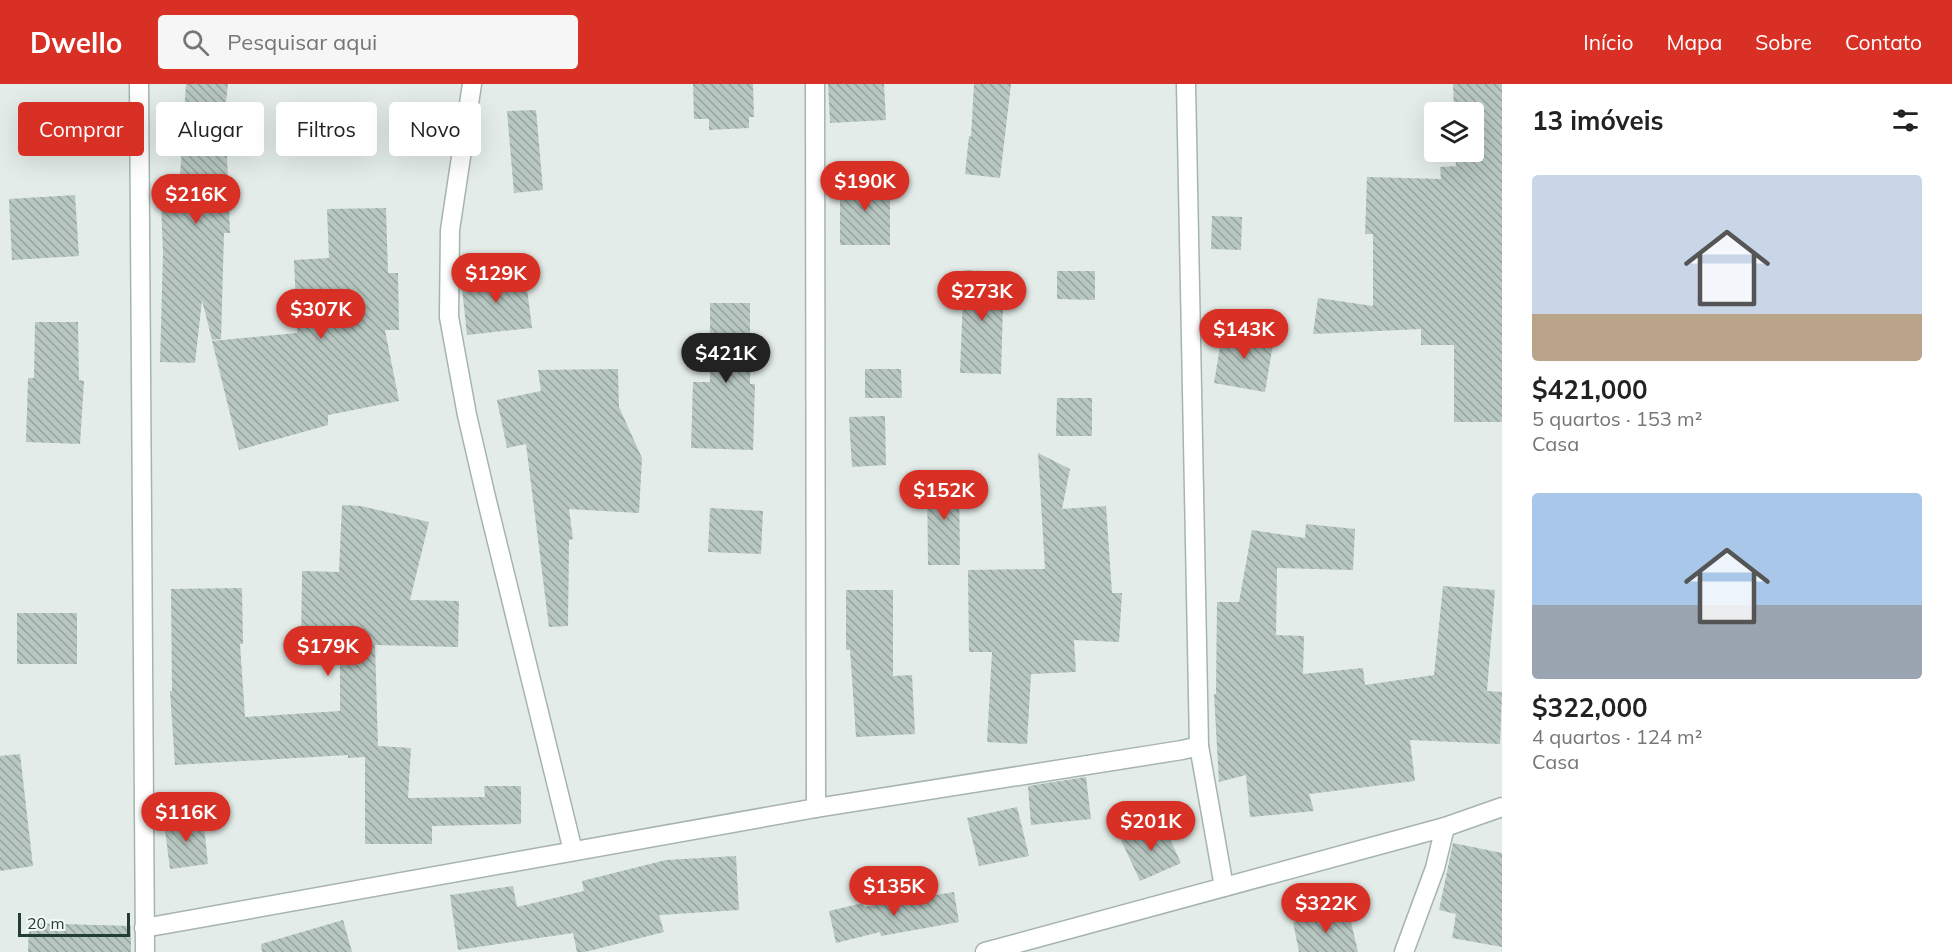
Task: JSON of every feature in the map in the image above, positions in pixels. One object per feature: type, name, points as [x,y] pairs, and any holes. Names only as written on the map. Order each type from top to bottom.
[{"type":"street","points":[[139,84],[145,952]]},
{"type":"street","points":[[472,84],[450,230],[449,317],[467,415],[573,851]]},
{"type":"street","points":[[815,84],[816,808]]},
{"type":"street","points":[[1186,84],[1199,746],[1224,887]]},
{"type":"street","points":[[144,928],[816,808],[1199,746]]},
{"type":"street","points":[[985,952],[1445,827],[1502,807]]},
{"type":"street","points":[[1404,952],[1435,868],[1445,827]]},
{"type":"building","points":[[186,84],[228,84],[226,102],[185,102]]},
{"type":"building","points":[[693,84],[753,84],[754,117],[749,117],[749,128],[709,130],[709,119],[694,119]]},
{"type":"building","points":[[828,84],[884,84],[886,120],[830,123]]},
{"type":"building","points":[[974,84],[1011,84],[1000,178],[965,174],[969,136],[971,137]]},
{"type":"building","points":[[1453,84],[1502,84],[1502,422],[1454,422],[1454,345],[1421,345],[1421,329],[1313,334],[1318,298],[1373,306],[1373,234],[1365,234],[1367,177],[1441,179],[1440,167],[1456,166],[1456,162],[1484,162],[1484,102],[1454,102]]},
{"type":"building","points":[[536,110],[543,190],[514,193],[507,111]]},
{"type":"building","points":[[181,156],[227,156],[230,233],[224,233],[221,339],[212,340],[202,300],[195,363],[160,362],[163,254],[160,176],[180,176]]},
{"type":"building","points":[[840,178],[890,178],[890,245],[840,245]]},
{"type":"building","points":[[75,195],[79,256],[12,260],[9,199]]},
{"type":"building","points":[[386,208],[388,273],[398,273],[399,330],[385,330],[399,401],[328,415],[328,425],[239,450],[212,341],[297,333],[294,260],[329,258],[327,209]]},
{"type":"building","points":[[1212,216],[1242,217],[1241,250],[1211,249]]},
{"type":"building","points":[[964,270],[1004,272],[1001,374],[960,373]]},
{"type":"building","points":[[1057,271],[1095,271],[1095,300],[1057,299]]},
{"type":"building","points":[[525,272],[532,328],[467,335],[461,279]]},
{"type":"building","points":[[710,303],[750,303],[750,384],[755,384],[753,450],[691,448],[693,382],[710,382]]},
{"type":"building","points":[[35,322],[78,322],[79,380],[84,381],[80,444],[26,442],[28,378],[34,378]]},
{"type":"building","points":[[1223,329],[1274,338],[1265,392],[1214,383]]},
{"type":"building","points":[[618,369],[619,407],[642,458],[639,513],[569,509],[573,539],[569,540],[568,626],[549,627],[526,444],[507,448],[497,400],[541,391],[538,370]]},
{"type":"building","points":[[865,369],[901,369],[902,398],[865,398]]},
{"type":"building","points":[[1057,398],[1092,398],[1092,436],[1056,436]]},
{"type":"building","points":[[885,416],[886,465],[852,467],[849,417]]},
{"type":"building","points":[[1038,453],[1070,469],[1062,509],[1106,506],[1112,593],[1122,593],[1119,642],[1074,640],[1076,672],[1031,674],[1027,744],[987,742],[992,652],[969,652],[968,570],[1045,569]]},
{"type":"building","points":[[927,476],[959,476],[960,565],[928,565]]},
{"type":"building","points":[[342,505],[361,506],[429,522],[410,600],[459,601],[458,647],[375,645],[378,746],[411,748],[408,798],[485,797],[484,786],[521,786],[521,824],[432,826],[432,844],[365,844],[365,757],[348,758],[348,755],[175,765],[170,691],[172,691],[171,589],[242,588],[243,644],[240,644],[245,717],[340,711],[340,647],[301,647],[302,571],[339,572]]},
{"type":"building","points":[[710,508],[763,511],[761,554],[708,552]]},
{"type":"building","points":[[1306,524],[1355,529],[1353,570],[1277,568],[1276,635],[1304,636],[1303,674],[1363,668],[1365,685],[1434,675],[1443,586],[1495,590],[1487,691],[1502,692],[1500,744],[1410,740],[1415,781],[1309,794],[1314,811],[1250,817],[1246,775],[1219,782],[1214,694],[1216,694],[1217,602],[1239,602],[1252,530],[1305,538]]},
{"type":"building","points":[[846,590],[893,590],[893,676],[912,675],[915,734],[856,737],[850,650],[846,650]]},
{"type":"building","points":[[17,613],[77,613],[77,664],[17,664]]},
{"type":"building","points":[[20,754],[33,866],[0,871],[0,756]]},
{"type":"building","points":[[1086,777],[1091,819],[1031,825],[1028,786]]},
{"type":"building","points":[[1017,807],[1029,856],[979,866],[967,818]]},
{"type":"building","points":[[203,817],[208,864],[170,869],[164,822]]},
{"type":"building","points":[[1162,822],[1181,863],[1140,881],[1121,840]]},
{"type":"building","points":[[1453,843],[1502,853],[1502,947],[1452,938],[1456,914],[1439,910]]},
{"type":"building","points":[[736,856],[739,910],[659,915],[664,932],[585,952],[577,952],[573,933],[458,950],[450,895],[513,886],[517,907],[584,891],[582,881],[666,860]]},
{"type":"building","points":[[954,892],[959,922],[881,936],[880,932],[836,943],[829,911],[863,903],[864,907]]},
{"type":"building","points":[[1348,909],[1358,952],[1299,952],[1293,922]]},
{"type":"building","points":[[343,920],[352,952],[262,952],[261,944]]},
{"type":"building","points":[[29,923],[131,926],[131,952],[28,952]]}]
